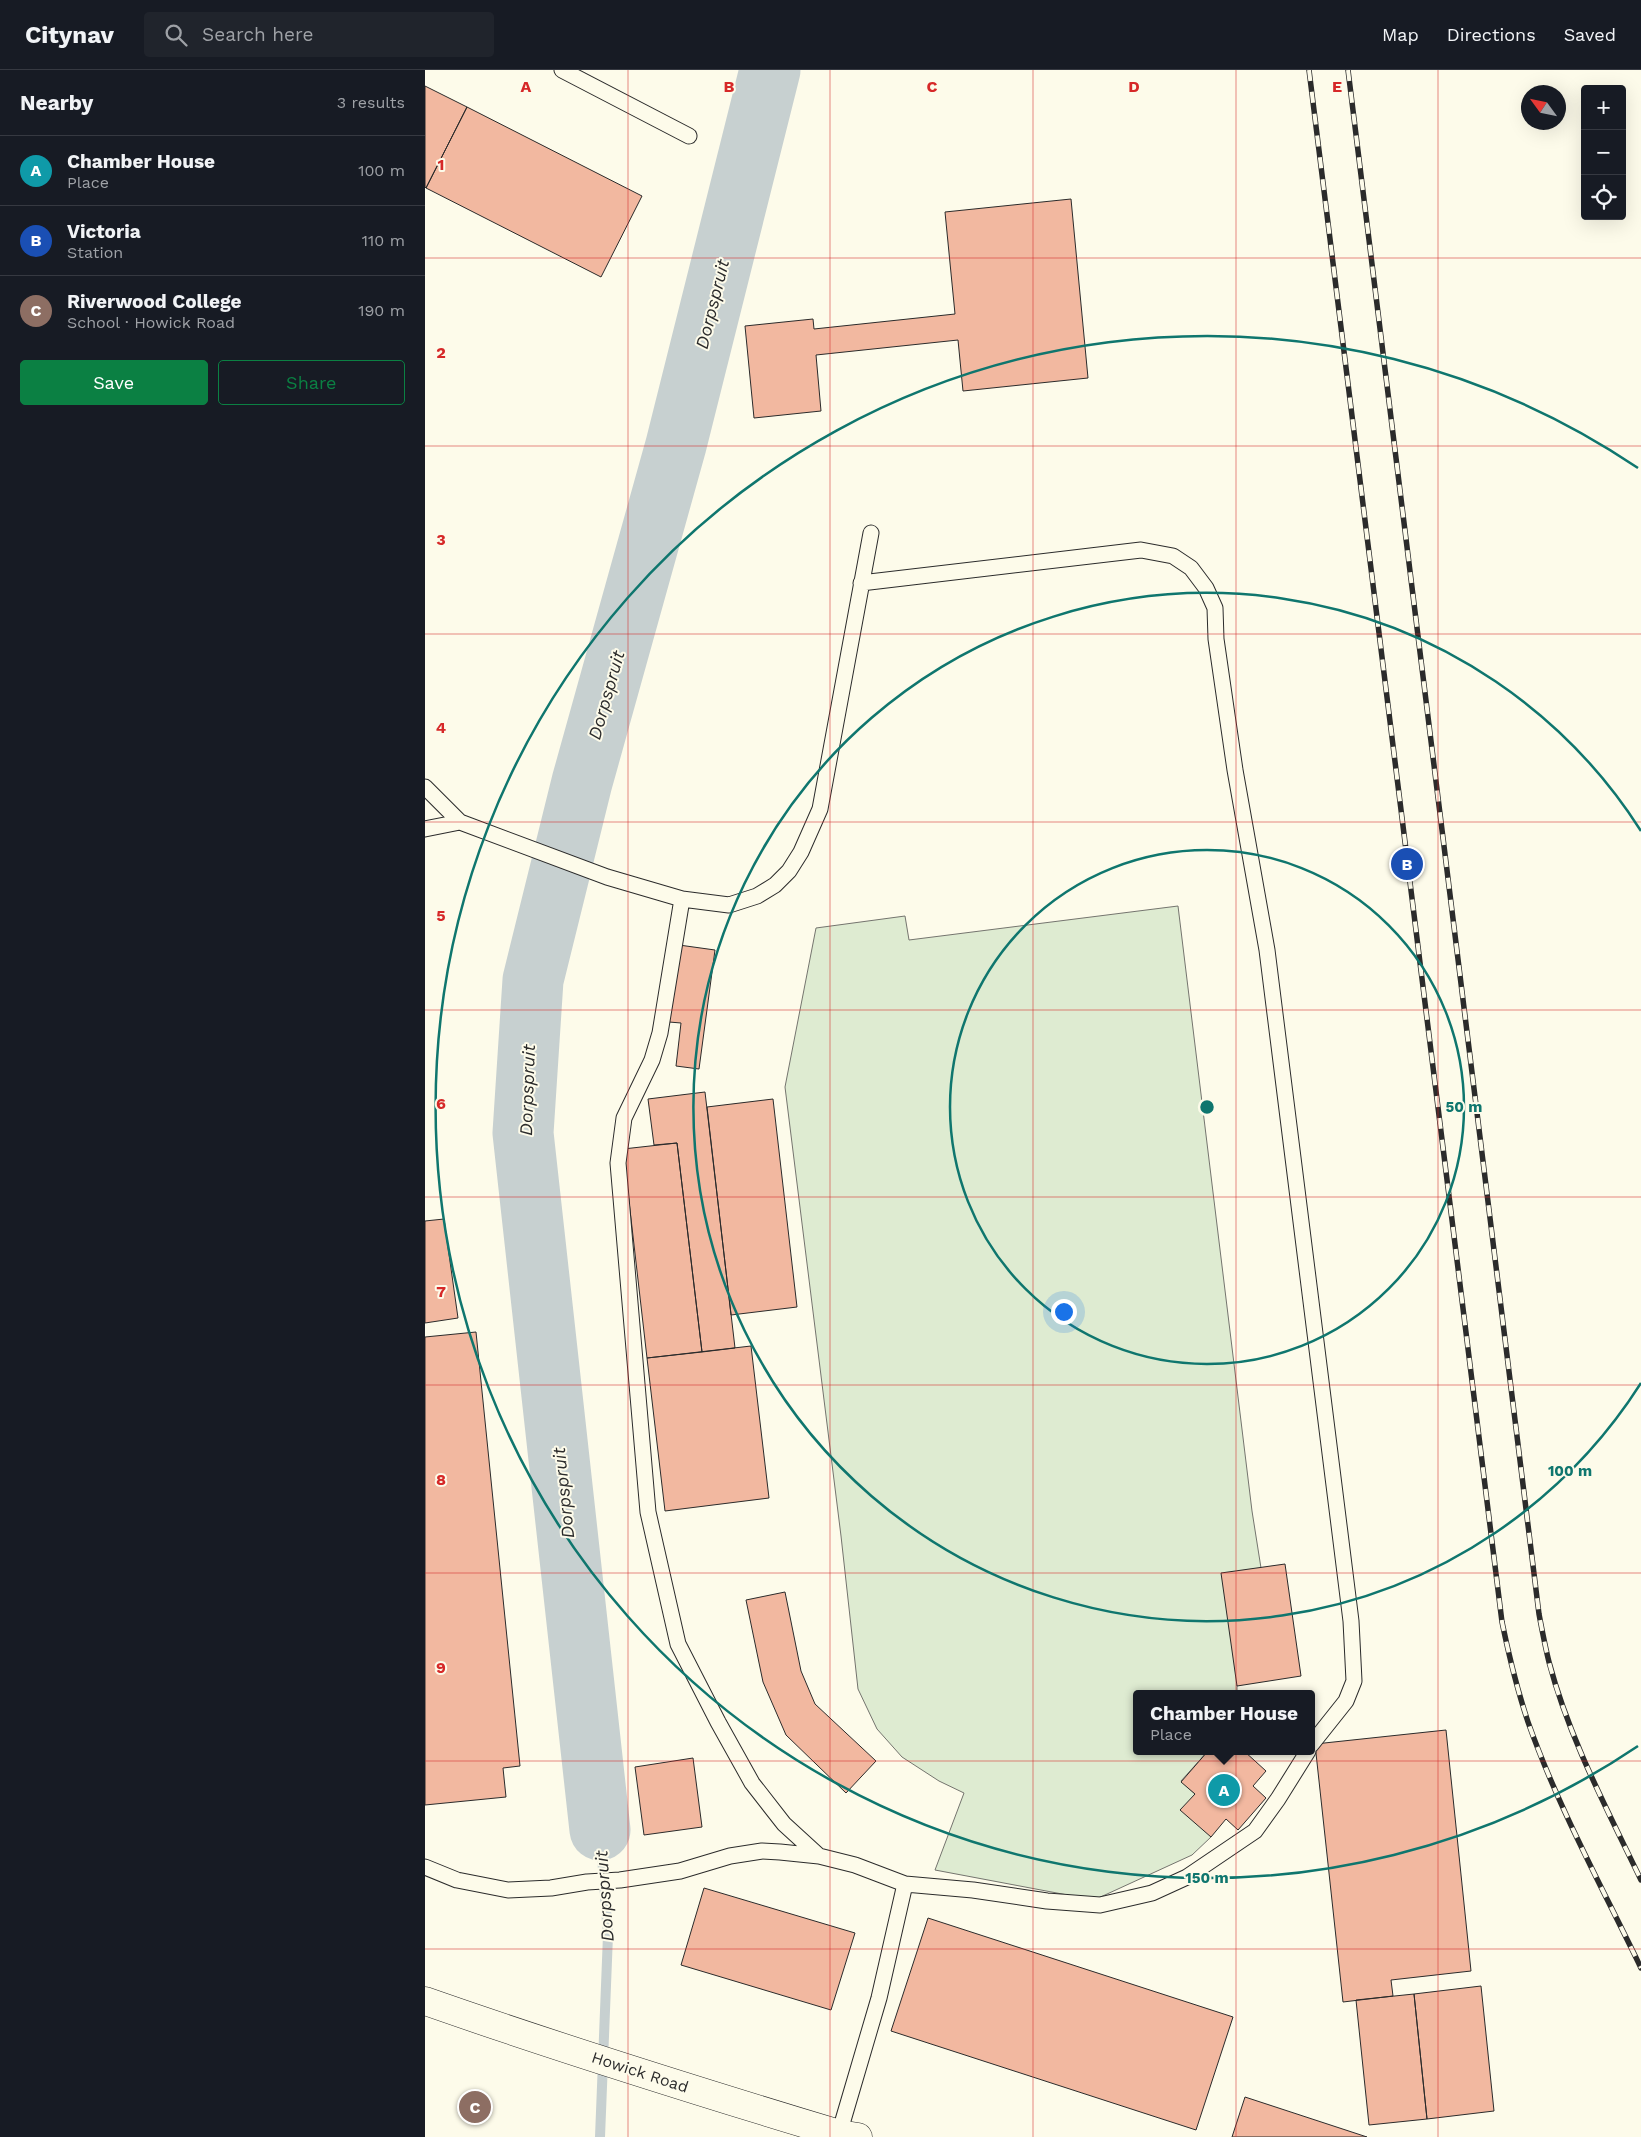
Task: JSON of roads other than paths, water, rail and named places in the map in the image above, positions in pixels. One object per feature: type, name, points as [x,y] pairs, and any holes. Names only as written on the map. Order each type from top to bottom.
[{"type":"main road","name":"Howick Road","points":[[425,2001],[498,2027],[727,2100],[849,2135]]},
{"type":"lane","points":[[562,70],[689,136]]},
{"type":"lane","points":[[425,787],[460,822],[607,877],[682,899],[729,905],[757,896],[775,885],[789,871],[801,852],[820,809],[871,533]]},
{"type":"lane","points":[[861,583],[1141,550],[1173,556],[1191,568],[1206,588],[1215,608],[1216,639],[1235,770],[1267,950],[1351,1621],[1354,1681],[1346,1701],[1315,1740]]},
{"type":"lane","points":[[425,829],[460,822]]},
{"type":"lane","points":[[682,899],[660,1033],[652,1060],[624,1118],[618,1164],[648,1512],[678,1644],[751,1783],[785,1824],[819,1856]]},
{"type":"lane","points":[[425,1867],[457,1880],[508,1890],[551,1888],[587,1882],[620,1880],[680,1872],[730,1856],[762,1851],[819,1856],[855,1865],[905,1884],[973,1890],[1047,1902],[1101,1905],[1152,1893],[1187,1877],[1255,1831],[1306,1755]]},
{"type":"lane","points":[[849,2135],[905,1884]]},
{"type":"waterway","name":"Dorpspruit","points":[[600,1830],[523,1133],[533,980],[582,782],[676,445],[770,70]]},
{"type":"waterway","name":"Dorpspruit","points":[[600,1830],[608,1935],[600,2137]]},
{"type":"railway","points":[[1309,70],[1502,1622],[1520,1697],[1540,1754],[1581,1846],[1641,1968]]},
{"type":"railway","points":[[1348,70],[1539,1614],[1549,1662],[1567,1718],[1602,1800],[1641,1880]]},
{"type":"place","name":"Victoria","points":[[1407,864]]},
{"type":"place","name":"Chamber House","points":[[1224,1790]]},
{"type":"place","name":"Riverwood College","points":[[475,2107]]}]
